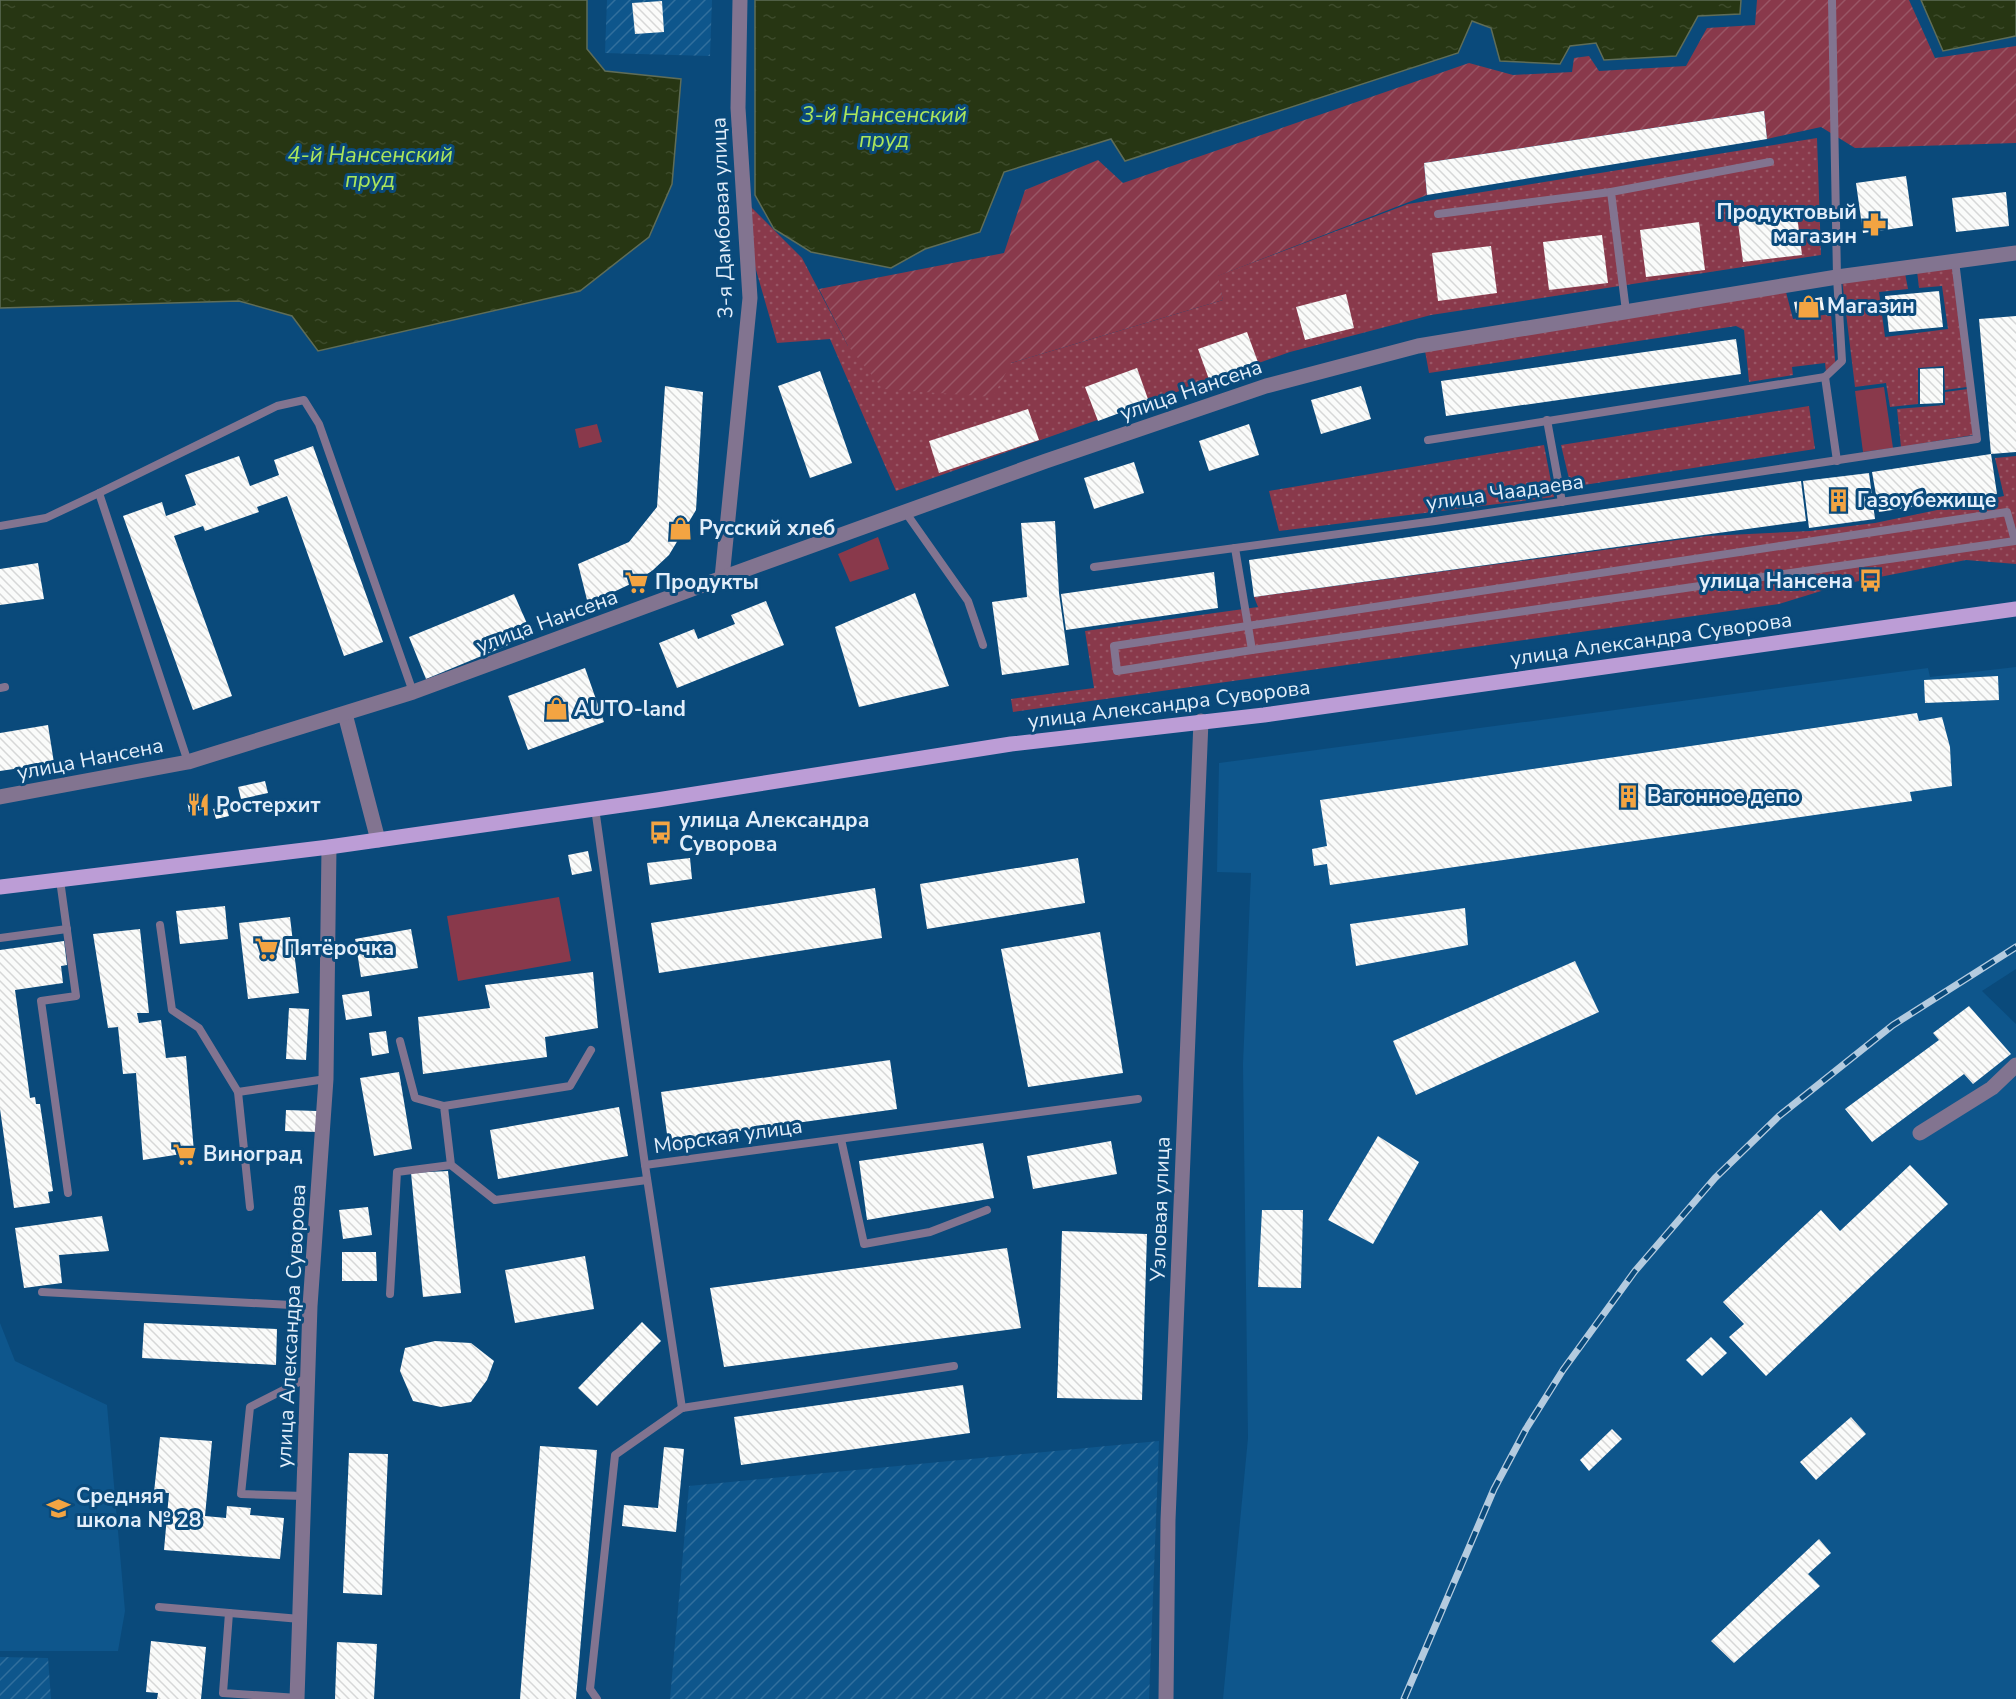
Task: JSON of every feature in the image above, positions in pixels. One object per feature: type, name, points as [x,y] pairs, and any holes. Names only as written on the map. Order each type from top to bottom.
[{"type":"main road","name":"улица Александра Суворова","points":[[0,887],[378,840],[1011,744],[1264,715],[2016,609]]},
{"type":"street","name":"3-я Дамбовая улица","points":[[722,578],[750,298],[738,108],[740,0]]},
{"type":"street","name":"улица Нансена","points":[[0,797],[188,762],[413,692],[1046,461],[1266,386],[1418,345],[1838,277],[2016,252]]},
{"type":"street","points":[[345,714],[378,840]]},
{"type":"street","name":"Узловая улица","points":[[1166,1699],[1168,1520],[1201,721]]},
{"type":"street","name":"улица Александра Суворова","points":[[297,1699],[310,1306],[326,1079],[329,846]]},
{"type":"street","points":[[1920,1133],[1992,1088],[2016,1065]]},
{"type":"lane","points":[[1428,440],[1826,377],[1842,361],[1832,0]]},
{"type":"lane","points":[[1438,214],[1611,192],[1770,162]]},
{"type":"lane","points":[[1611,192],[1626,311]]},
{"type":"lane","name":"улица Чаадаева","points":[[1094,567],[1562,502],[1977,439],[1955,261]]},
{"type":"lane","points":[[1826,377],[1837,461]]},
{"type":"lane","points":[[0,526],[46,518],[278,406],[304,400],[319,424],[413,692]]},
{"type":"lane","points":[[1547,420],[1562,502]]},
{"type":"lane","name":"улица Нансена","points":[[99,493],[188,762]]},
{"type":"lane","points":[[2007,512],[2015,541],[1117,671],[1114,646],[1248,626],[2007,512]]},
{"type":"lane","points":[[906,513],[968,601],[983,645]]},
{"type":"lane","points":[[1235,548],[1252,650]]},
{"type":"lane","name":"Морская улица","points":[[595,808],[645,1166],[1138,1099]]},
{"type":"lane","points":[[60,879],[76,996],[42,1001],[68,1193]]},
{"type":"lane","points":[[160,925],[172,1011],[199,1028],[238,1092],[250,1207]]},
{"type":"lane","points":[[0,938],[67,929]]},
{"type":"lane","points":[[400,1041],[414,1098],[444,1106],[570,1086],[591,1050]]},
{"type":"lane","points":[[238,1092],[326,1079]]},
{"type":"lane","points":[[444,1106],[451,1165],[495,1200],[647,1180]]},
{"type":"lane","points":[[841,1139],[864,1244],[930,1232],[987,1210]]},
{"type":"lane","points":[[390,1294],[397,1172],[451,1165]]},
{"type":"lane","points":[[645,1166],[682,1408]]},
{"type":"lane","points":[[42,1292],[310,1306]]},
{"type":"lane","points":[[597,1699],[590,1689],[615,1455],[682,1408],[954,1365]]},
{"type":"lane","points":[[304,1496],[241,1494],[250,1407],[308,1378]]},
{"type":"lane","points":[[159,1607],[300,1618]]},
{"type":"lane","points":[[229,1613],[223,1693],[297,1699]]},
{"type":"shaded area","points":[[607,0],[712,0],[710,56],[605,53]]},
{"type":"shaded area","points":[[1757,0],[1909,0],[1935,58],[2016,46],[2016,143],[1855,148],[1821,127],[1767,139],[1764,111],[1424,163],[1427,195],[1218,276],[1223,300],[1011,363],[993,397],[883,389],[848,346],[819,289],[1004,253],[1025,190],[1098,160],[1123,183],[1469,63],[1513,75],[1572,72],[1574,58],[1589,56],[1599,71],[1686,66],[1707,28],[1755,25]]},
{"type":"shaded area","points":[[1817,138],[1821,255],[1431,315],[1290,352],[896,491],[830,339],[777,343],[748,242],[741,197],[802,258],[848,346],[1011,363],[1223,300],[1217,276],[1408,204]]},
{"type":"shaded area","points":[[1952,265],[1967,387],[1945,390],[1944,366],[1918,368],[1918,404],[1890,407],[1886,383],[1855,387],[1842,280],[1905,273],[1908,289],[1879,292],[1885,337],[1948,329],[1942,286],[1919,288],[1917,271]]},
{"type":"shaded area","points":[[1786,292],[1793,319],[1831,314],[1836,370],[1826,372],[1825,363],[1792,367],[1793,375],[1749,382],[1744,330],[1736,326],[1429,373],[1425,351]]},
{"type":"shaded area","points":[[1884,387],[1893,448],[1863,452],[1855,391]]},
{"type":"shaded area","points":[[1968,389],[1973,435],[1901,447],[1897,409],[1945,405],[1945,392]]},
{"type":"shaded area","points":[[1809,406],[1815,449],[1571,487],[1561,445]]},
{"type":"shaded area","points":[[597,424],[602,442],[579,448],[575,429]]},
{"type":"shaded area","points":[[1544,445],[1554,497],[1279,531],[1269,491]]},
{"type":"shaded area","points":[[2016,456],[2016,564],[1966,560],[1844,584],[1779,604],[1013,712],[1011,699],[1094,688],[1085,631],[1258,607],[1254,597],[1707,536],[1810,531],[1875,523],[2004,496],[1995,458]]},
{"type":"shaded area","points":[[878,537],[889,569],[850,582],[838,554]]},
{"type":"shaded area","points":[[2016,667],[2016,969],[1982,991],[2016,1024],[2016,1699],[1223,1699],[1248,1438],[1243,1064],[1251,873],[1217,872],[1219,763],[1928,668],[1930,677]]},
{"type":"shaded area","points":[[559,897],[571,961],[458,981],[447,916]]},
{"type":"shaded area","name":"Средняя школа № 28","points":[[0,1323],[15,1361],[107,1405],[125,1611],[118,1651],[0,1651]]},
{"type":"shaded area","points":[[1159,1441],[1149,1699],[670,1699],[689,1486]]},
{"type":"shaded area","points":[[0,1657],[48,1658],[51,1699],[0,1699]]},
{"type":"water","name":"4-й Нансенский пруд","points":[[0,0],[587,0],[587,49],[605,71],[681,79],[672,184],[649,237],[580,291],[318,351],[292,316],[239,301],[0,308]]},
{"type":"water","name":"3-й Нансенский пруд","points":[[755,0],[1741,0],[1740,14],[1698,16],[1676,56],[1604,60],[1596,43],[1570,46],[1560,64],[1500,61],[1491,28],[1472,21],[1458,53],[1125,161],[1111,139],[1004,172],[980,232],[925,249],[891,268],[811,252],[774,229],[755,195]]},
{"type":"water","points":[[1921,0],[2016,0],[2016,36],[1943,51]]},
{"type":"building","points":[[662,1],[664,32],[635,34],[632,3]]},
{"type":"building","points":[[1764,111],[1767,139],[1427,195],[1424,163]]},
{"type":"building","name":"Продуктовый магазин","points":[[1906,176],[1913,226],[1863,233],[1856,183]]},
{"type":"building","points":[[2006,192],[2009,226],[1956,232],[1952,198]]},
{"type":"building","points":[[1796,208],[1802,255],[1743,262],[1737,215]]},
{"type":"building","points":[[1699,222],[1705,270],[1646,277],[1640,230]]},
{"type":"building","points":[[1602,235],[1608,283],[1549,290],[1543,242]]},
{"type":"building","points":[[1491,246],[1497,293],[1438,301],[1432,253]]},
{"type":"building","points":[[1939,291],[1943,327],[1889,332],[1885,296]]},
{"type":"building","points":[[1346,294],[1354,328],[1305,340],[1296,307]]},
{"type":"building","name":"Магазин","points":[[1822,297],[1824,310],[1796,313],[1794,302]]},
{"type":"building","points":[[2016,316],[2016,452],[1991,454],[1979,319]]},
{"type":"building","points":[[1247,332],[1259,365],[1210,382],[1198,349]]},
{"type":"building","points":[[1736,339],[1741,374],[1446,416],[1441,381]]},
{"type":"building","points":[[1137,368],[1149,402],[1098,421],[1085,387]]},
{"type":"building","points":[[1943,368],[1943,403],[1920,404],[1920,369]]},
{"type":"building","points":[[820,371],[852,463],[810,478],[778,386]]},
{"type":"building","points":[[665,386],[703,392],[696,510],[669,555],[653,570],[639,580],[588,604],[578,564],[629,542],[657,507]]},
{"type":"building","points":[[1361,386],[1371,419],[1321,434],[1311,400]]},
{"type":"building","points":[[1028,409],[1039,440],[939,473],[929,441]]},
{"type":"building","points":[[1249,424],[1259,455],[1209,471],[1199,441]]},
{"type":"building","points":[[313,446],[383,642],[344,656],[287,496],[257,507],[259,512],[205,531],[203,526],[174,536],[232,696],[193,710],[123,516],[162,502],[166,516],[196,505],[185,475],[239,456],[250,486],[279,475],[274,460]]},
{"type":"building","points":[[1991,454],[1997,494],[1879,512],[1872,472]]},
{"type":"building","points":[[1134,462],[1144,493],[1094,509],[1084,478]]},
{"type":"building","name":"Газоубежище","points":[[1869,473],[1875,519],[1809,528],[1803,481]]},
{"type":"building","points":[[1801,481],[1806,521],[1254,597],[1249,560]]},
{"type":"building","points":[[1055,521],[1059,593],[1069,665],[1002,675],[992,602],[1027,597],[1021,523]]},
{"type":"building","points":[[38,563],[44,599],[0,605],[0,569]]},
{"type":"building","points":[[1214,572],[1218,608],[1066,630],[1061,594]]},
{"type":"building","points":[[915,593],[949,686],[859,707],[835,627]]},
{"type":"building","points":[[514,594],[532,635],[426,679],[409,637]]},
{"type":"building","points":[[766,601],[784,645],[677,688],[659,643],[694,629],[698,639],[735,624],[731,615]]},
{"type":"building","name":"AUTO-land","points":[[585,668],[604,722],[528,750],[508,696]]},
{"type":"building","points":[[1998,676],[1999,700],[1925,703],[1924,680]]},
{"type":"building","name":"Вагонное депо","points":[[1917,713],[1919,721],[1942,717],[1950,747],[1952,786],[1910,792],[1912,801],[1330,885],[1327,864],[1314,866],[1312,849],[1327,846],[1320,800]]},
{"type":"building","points":[[48,725],[54,763],[0,771],[0,733]]},
{"type":"building","points":[[265,781],[268,793],[241,799],[238,787]]},
{"type":"building","points":[[206,796],[208,809],[189,812],[187,800]]},
{"type":"building","points":[[226,806],[229,816],[216,819],[213,809]]},
{"type":"building","points":[[588,851],[592,871],[572,875],[568,855]]},
{"type":"building","points":[[690,858],[692,879],[650,885],[647,863]]},
{"type":"building","points":[[1078,858],[1085,903],[927,929],[920,884]]},
{"type":"building","points":[[875,888],[882,938],[659,973],[651,923]]},
{"type":"building","points":[[225,906],[228,939],[180,944],[176,911]]},
{"type":"building","points":[[1465,908],[1468,945],[1356,966],[1350,924]]},
{"type":"building","points":[[290,917],[299,993],[248,999],[239,923]]},
{"type":"building","points":[[140,929],[149,1013],[137,1013],[139,1023],[161,1020],[166,1058],[186,1056],[194,1152],[143,1160],[136,1073],[123,1074],[118,1027],[108,1028],[93,934]]},
{"type":"building","points":[[411,929],[418,968],[361,977],[355,939]]},
{"type":"building","points":[[1100,932],[1123,1073],[1028,1087],[1001,949]]},
{"type":"building","points":[[64,941],[67,965],[61,966],[63,983],[15,990],[30,1098],[35,1097],[36,1104],[40,1104],[53,1191],[48,1192],[50,1203],[14,1208],[0,1109],[0,950]]},
{"type":"building","points":[[1575,961],[1599,1012],[1416,1095],[1393,1041]]},
{"type":"building","points":[[593,972],[598,1028],[545,1037],[547,1057],[423,1074],[418,1017],[490,1008],[485,985]]},
{"type":"building","points":[[369,991],[372,1016],[346,1020],[342,995]]},
{"type":"building","points":[[1969,1006],[2011,1054],[1973,1084],[1964,1074],[1872,1142],[1845,1109],[1939,1040],[1933,1033]]},
{"type":"building","points":[[289,1008],[309,1009],[306,1060],[286,1059]]},
{"type":"building","points":[[386,1031],[389,1053],[372,1056],[369,1033]]},
{"type":"building","points":[[890,1060],[897,1109],[668,1141],[661,1092]]},
{"type":"building","points":[[399,1072],[412,1149],[374,1156],[360,1078]]},
{"type":"building","points":[[619,1107],[628,1156],[498,1179],[490,1130]]},
{"type":"building","points":[[286,1110],[317,1111],[317,1132],[285,1131]]},
{"type":"building","points":[[1378,1136],[1419,1162],[1373,1244],[1328,1220]]},
{"type":"building","points":[[1111,1141],[1117,1174],[1033,1189],[1027,1156]]},
{"type":"building","points":[[983,1143],[994,1198],[867,1220],[859,1161]]},
{"type":"building","points":[[1910,1165],[1948,1204],[1766,1376],[1729,1337],[1744,1324],[1723,1302],[1821,1210],[1840,1231]]},
{"type":"building","points":[[448,1171],[461,1293],[423,1297],[411,1173]]},
{"type":"building","points":[[368,1207],[372,1235],[343,1239],[339,1210]]},
{"type":"building","points":[[1262,1210],[1303,1210],[1301,1288],[1258,1287]]},
{"type":"building","points":[[102,1216],[109,1251],[59,1255],[62,1283],[24,1288],[15,1228]]},
{"type":"building","points":[[1062,1231],[1147,1234],[1142,1400],[1057,1398]]},
{"type":"building","points":[[1007,1248],[1021,1328],[724,1367],[710,1288]]},
{"type":"building","points":[[342,1252],[376,1252],[377,1281],[342,1281]]},
{"type":"building","points":[[585,1256],[594,1309],[515,1323],[505,1270]]},
{"type":"building","points":[[642,1322],[661,1341],[597,1406],[578,1388]]},
{"type":"building","points":[[144,1323],[277,1329],[276,1365],[142,1358]]},
{"type":"building","points":[[1711,1337],[1727,1353],[1702,1376],[1686,1360]]},
{"type":"building","points":[[435,1341],[471,1343],[494,1361],[487,1380],[471,1402],[441,1407],[413,1401],[400,1371],[405,1348]]},
{"type":"building","points":[[963,1385],[970,1433],[741,1465],[734,1417]]},
{"type":"building","points":[[1851,1417],[1866,1434],[1816,1480],[1800,1462]]},
{"type":"building","points":[[1612,1429],[1622,1439],[1589,1471],[1580,1460]]},
{"type":"building","points":[[160,1437],[212,1441],[205,1516],[226,1518],[227,1506],[251,1508],[250,1515],[284,1518],[280,1559],[164,1550],[169,1493],[154,1492]]},
{"type":"building","points":[[540,1446],[597,1450],[576,1699],[520,1699]]},
{"type":"building","points":[[664,1447],[684,1449],[676,1532],[622,1526],[624,1505],[658,1508]]},
{"type":"building","points":[[349,1453],[388,1454],[382,1595],[343,1593]]},
{"type":"building","points":[[1819,1539],[1831,1553],[1808,1574],[1820,1586],[1734,1663],[1711,1641]]},
{"type":"building","points":[[151,1641],[206,1647],[201,1699],[157,1699],[158,1693],[146,1692]]},
{"type":"building","points":[[337,1642],[377,1644],[374,1699],[335,1699]]},
{"type":"railway","points":[[1404,1699],[1494,1489],[1526,1429],[1563,1370],[1635,1271],[1715,1178],[1779,1116],[1893,1025],[2016,947]]},
{"type":"place","name":"Продуктовый магазин","points":[[1875,224]]},
{"type":"place","name":"Магазин","points":[[1809,306]]},
{"type":"place","name":"Газоубежище","points":[[1839,500]]},
{"type":"place","name":"Русский хлеб","points":[[681,528]]},
{"type":"place","name":"улица Нансена","points":[[1871,581]]},
{"type":"place","name":"Продукты","points":[[637,582]]},
{"type":"place","name":"AUTO-land","points":[[556,709]]},
{"type":"place","name":"Вагонное депо","points":[[1629,796]]},
{"type":"place","name":"Ростерхит","points":[[198,805]]},
{"type":"place","name":"улица Александра Суворова","points":[[661,832]]},
{"type":"place","name":"Пятёрочка","points":[[266,948]]},
{"type":"place","name":"Виноград","points":[[185,1154]]},
{"type":"place","name":"Средняя школа № 28","points":[[58,1508]]}]
